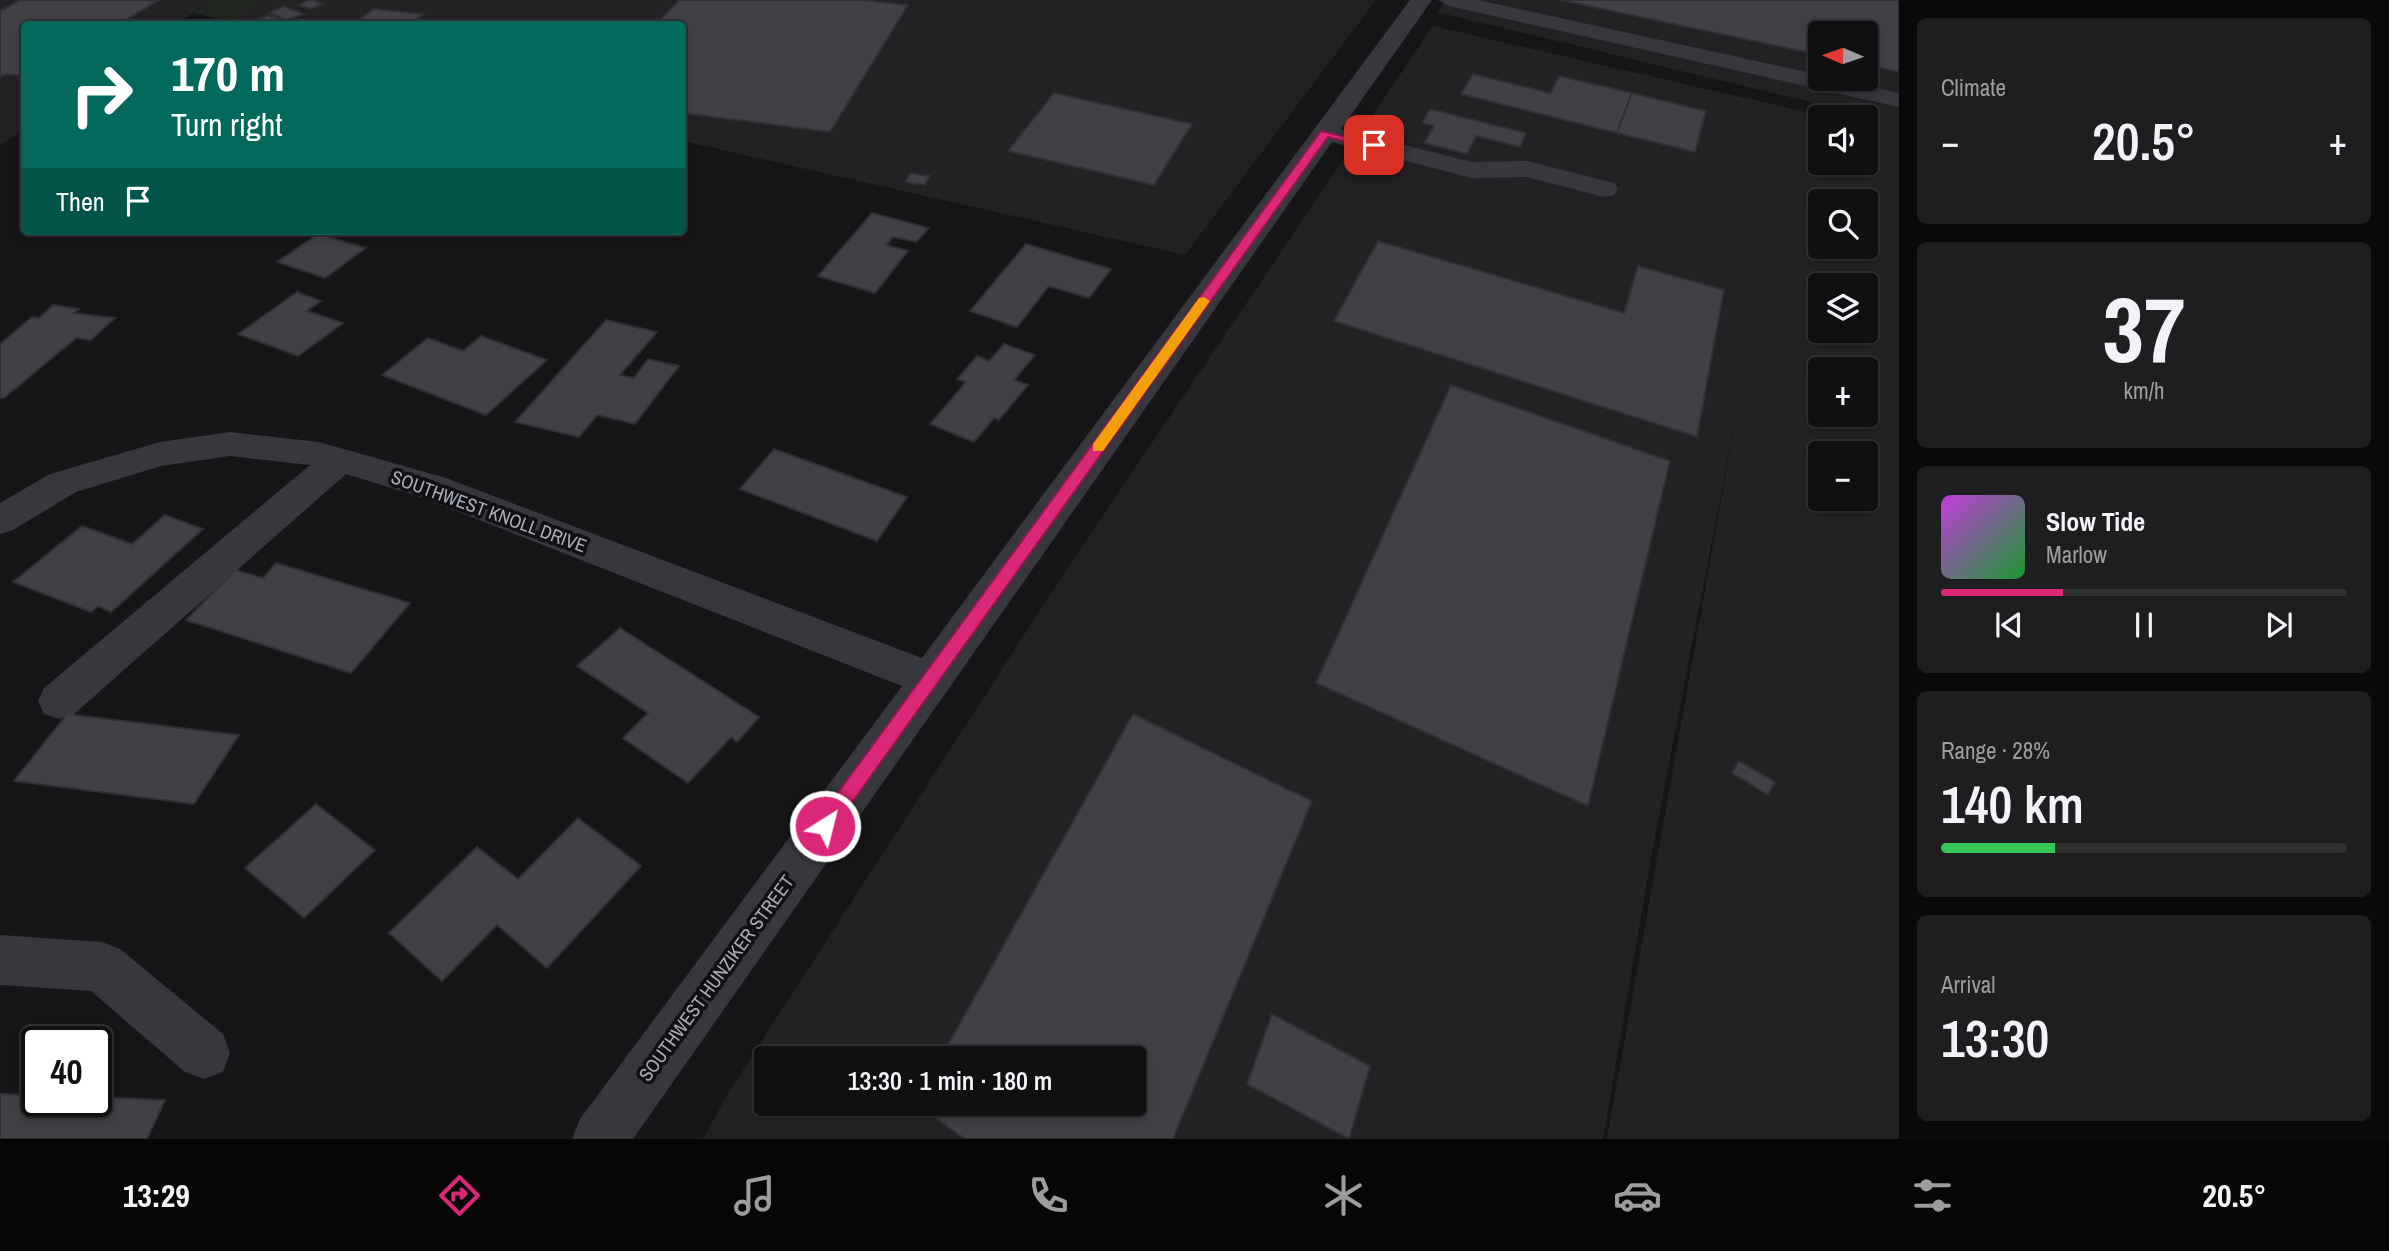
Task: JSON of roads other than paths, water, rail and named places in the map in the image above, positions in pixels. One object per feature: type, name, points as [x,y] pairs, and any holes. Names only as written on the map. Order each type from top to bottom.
[{"type":"street","name":"SOUTHWEST HUNZIKER STREET","points":[[600,1139],[1421,0]]},
{"type":"street","points":[[1449,0],[1899,100]]},
{"type":"street","points":[[1325,133],[1472,170],[1528,169],[1604,189]]},
{"type":"street","name":"SOUTHWEST KNOLL DRIVE","points":[[0,520],[63,483],[160,454],[230,444],[320,454],[433,486],[930,679]]},
{"type":"street","points":[[60,701],[340,460]]},
{"type":"street","points":[[0,960],[50,961],[102,967],[204,1053]]}]
